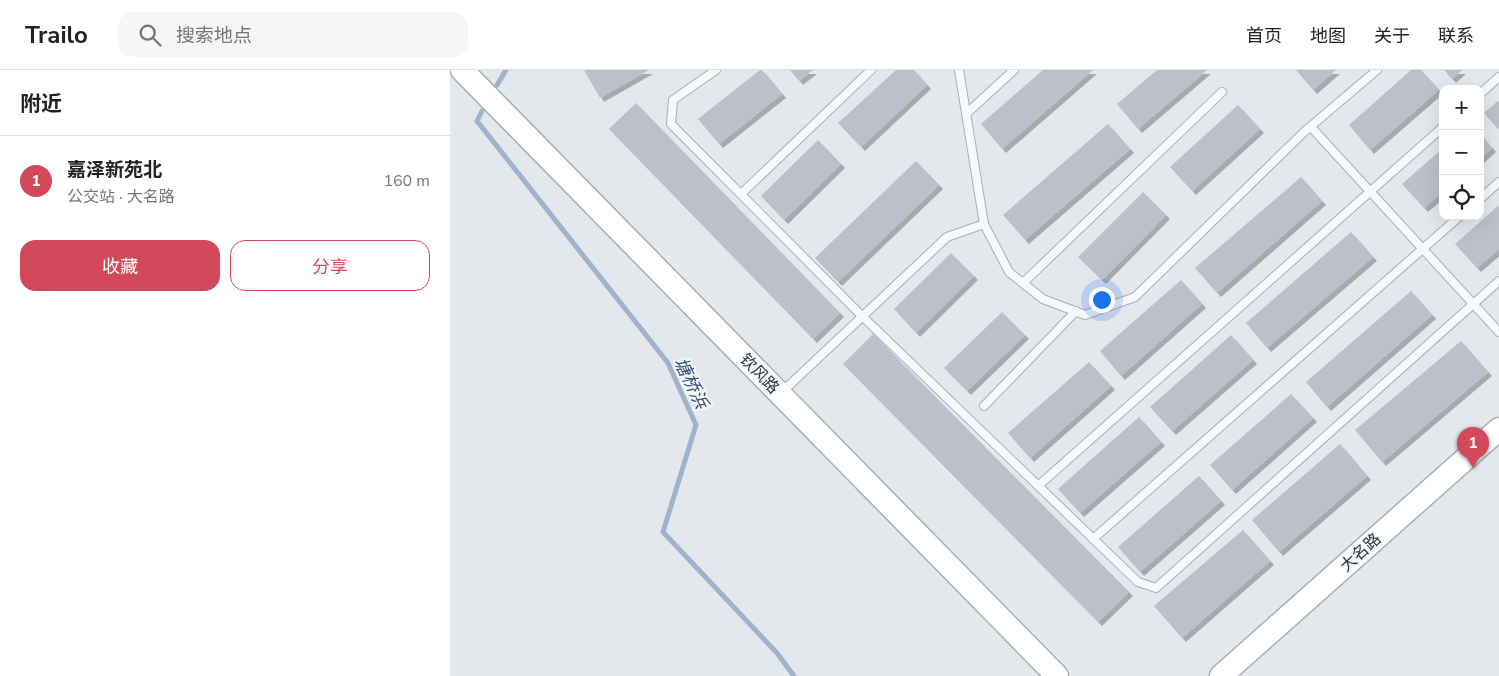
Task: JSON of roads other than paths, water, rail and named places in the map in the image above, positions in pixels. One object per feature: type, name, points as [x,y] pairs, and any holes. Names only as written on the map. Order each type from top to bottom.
[{"type":"street","name":"钦风路","points":[[462,70],[1057,676]]},
{"type":"street","name":"大名路","points":[[1221,676],[1499,429]]},
{"type":"lane","points":[[716,70],[673,100],[671,124],[862,316],[1093,539],[1138,582],[1156,588],[1499,281]]},
{"type":"lane","points":[[741,194],[871,70]]},
{"type":"lane","points":[[959,70],[984,224],[1009,272],[1043,299],[1085,314],[1135,297],[1310,127],[1377,70]]},
{"type":"lane","points":[[966,114],[1014,70]]},
{"type":"lane","points":[[1484,90],[1499,77]]},
{"type":"lane","points":[[1023,283],[1222,92]]},
{"type":"lane","points":[[1310,127],[1499,332]]},
{"type":"lane","points":[[1038,486],[1440,130]]},
{"type":"lane","points":[[1484,195],[1499,182]]},
{"type":"lane","points":[[1093,539],[1456,220]]},
{"type":"lane","points":[[780,394],[947,236],[984,224]]},
{"type":"lane","points":[[984,406],[1076,311]]},
{"type":"waterway","name":"塘桥浜","points":[[497,85],[506,70]]},
{"type":"waterway","name":"塘桥浜","points":[[482,111],[477,121],[668,363],[696,425],[663,532],[777,653],[794,676]]},
{"type":"place","name":"嘉泽新苑北","points":[[1473,468]]}]
